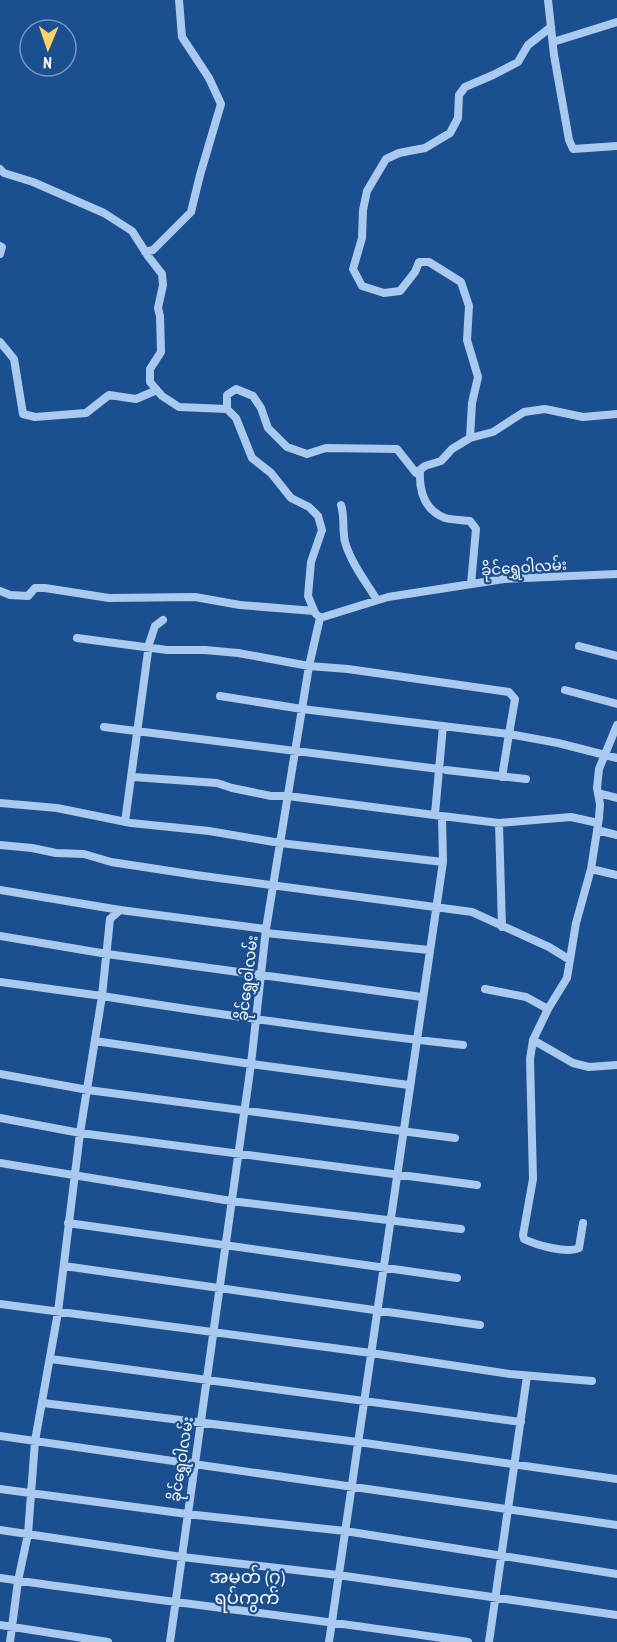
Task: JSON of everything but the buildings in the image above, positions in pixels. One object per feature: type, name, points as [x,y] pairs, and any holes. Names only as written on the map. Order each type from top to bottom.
[{"type":"street","points":[[145,252],[153,250],[191,212],[221,104],[208,78],[182,37],[179,0]]},
{"type":"street","points":[[547,1],[569,140],[573,148],[617,146]]},
{"type":"street","points":[[553,42],[617,22]]},
{"type":"street","points":[[470,438],[472,403],[478,377],[467,340],[469,306],[461,282],[429,262],[419,262],[400,291],[384,293],[362,286],[353,269],[362,238],[363,210],[367,191],[386,159],[399,153],[425,148],[450,133],[458,118],[459,95],[465,87],[518,62],[528,45],[551,27]]},
{"type":"street","points":[[0,169],[4,173],[33,182],[104,213],[132,231],[162,274],[163,285],[158,308],[161,352],[150,369],[150,382],[162,396],[178,407],[227,404]]},
{"type":"street","points":[[0,246],[2,247],[0,254]]},
{"type":"street","points":[[0,342],[14,359],[23,414],[34,417],[86,413],[109,396],[136,399],[156,390]]},
{"type":"street","points":[[317,615],[308,596],[311,562],[322,530],[318,516],[309,507],[291,498],[271,473],[252,458],[236,418],[227,404],[227,394],[237,389],[253,396],[261,408],[268,428],[287,447],[308,454],[326,448],[397,449],[416,473],[441,461],[452,449],[470,438],[493,432],[524,412],[545,409],[583,417],[617,414]]},
{"type":"street","points":[[420,470],[419,488],[430,508],[446,518],[470,521],[476,529],[471,584]]},
{"type":"street","points":[[341,505],[345,517],[345,540],[362,577],[377,600]]},
{"type":"street","name":"ခိုင်ရွှေဝါလမ်း","points":[[170,1642],[251,1064],[266,931],[317,615],[377,600],[504,579],[617,574]]},
{"type":"street","points":[[0,591],[10,595],[28,596],[35,588],[45,588],[110,598],[195,597],[317,615]]},
{"type":"street","points":[[125,822],[133,777],[149,647],[155,626],[163,620]]},
{"type":"street","points":[[77,638],[167,650],[238,652],[309,666],[348,669],[509,692],[515,699],[502,777]]},
{"type":"street","points":[[579,646],[617,656]]},
{"type":"street","points":[[565,690],[617,704]]},
{"type":"street","points":[[220,696],[302,709],[509,734],[558,743],[617,758]]},
{"type":"street","points":[[583,1223],[579,1248],[574,1251],[543,1246],[524,1239],[533,1179],[530,1059],[533,1040],[567,978],[576,923],[591,869],[600,804],[599,769],[617,725]]},
{"type":"street","points":[[329,1642],[402,1130],[443,862],[438,815],[443,726]]},
{"type":"street","points":[[104,728],[526,779]]},
{"type":"street","points":[[133,777],[217,783],[271,796],[288,796],[499,823],[571,817],[617,835]]},
{"type":"street","points":[[598,794],[617,798]]},
{"type":"street","points":[[0,803],[57,808],[125,822],[209,831],[280,843],[443,862]]},
{"type":"street","points":[[499,823],[502,927]]},
{"type":"street","points":[[0,845],[56,853],[84,854],[111,862],[472,912],[549,947],[570,960]]},
{"type":"street","points":[[591,869],[617,875]]},
{"type":"street","points":[[0,890],[266,931],[429,950]]},
{"type":"street","points":[[10,1642],[18,1581],[28,1534],[29,1494],[35,1441],[58,1312],[80,1132],[102,996],[110,919],[120,910]]},
{"type":"street","points":[[0,936],[107,954],[422,997]]},
{"type":"street","points":[[0,982],[255,1019],[463,1045]]},
{"type":"street","points":[[485,989],[526,997],[548,1009]]},
{"type":"street","points":[[533,1040],[573,1063],[589,1067],[617,1065]]},
{"type":"street","points":[[95,1041],[409,1085]]},
{"type":"street","points":[[0,1074],[88,1089],[455,1138]]},
{"type":"street","points":[[0,1118],[80,1132],[477,1185]]},
{"type":"street","points":[[0,1162],[231,1201],[460,1229]]},
{"type":"street","points":[[68,1223],[457,1278]]},
{"type":"street","points":[[64,1266],[480,1325]]},
{"type":"street","points":[[0,1304],[527,1376],[592,1381]]},
{"type":"street","points":[[51,1359],[521,1422]]},
{"type":"street","points":[[489,1642],[527,1376]]},
{"type":"street","points":[[43,1403],[358,1442],[617,1479]]},
{"type":"street","points":[[0,1436],[617,1525]]},
{"type":"street","points":[[0,1489],[187,1514],[345,1531],[617,1574]]},
{"type":"street","points":[[0,1530],[182,1557],[338,1575],[617,1615]]},
{"type":"street","points":[[0,1578],[175,1604],[332,1621],[468,1642]]},
{"type":"street","points":[[0,1625],[108,1642]]},
{"type":"district","name":"အမှတ် (၇) ရပ်ကွက်","points":[[247,1586]]}]
